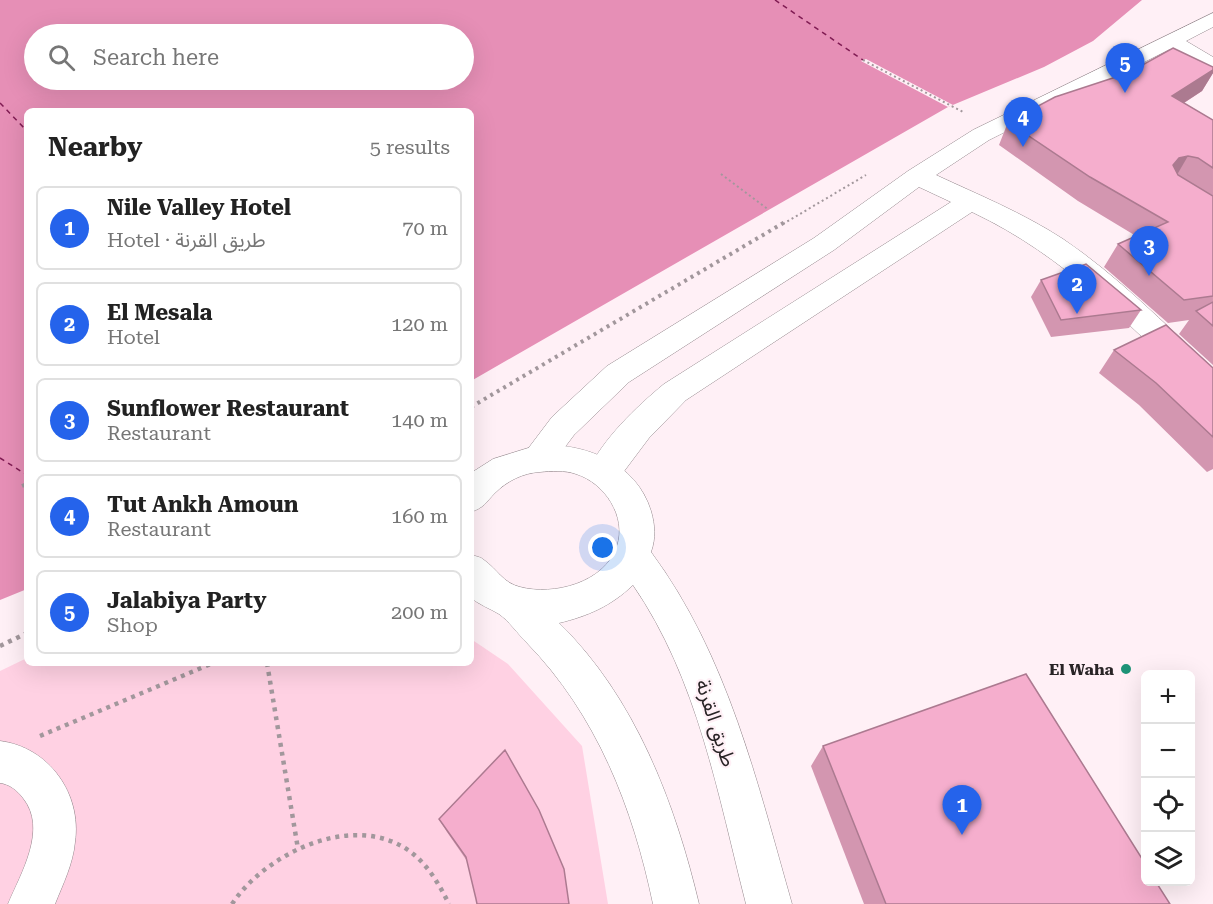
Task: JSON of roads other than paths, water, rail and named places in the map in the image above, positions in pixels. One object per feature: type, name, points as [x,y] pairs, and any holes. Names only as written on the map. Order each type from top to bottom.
[{"type":"street","points":[[538,458],[563,426],[618,374],[824,244],[917,176],[981,135],[1213,19]]},
{"type":"street","points":[[1170,39],[1213,66]]},
{"type":"street","points":[[917,176],[1037,235],[1081,266],[1213,386]]},
{"type":"street","points":[[604,472],[631,435],[654,410],[675,392],[970,201]]},
{"type":"street","points":[[824,244],[863,270]]},
{"type":"street","points":[[474,495],[502,469],[538,458],[561,457],[584,462],[604,472],[623,488],[634,509],[638,532],[633,556],[621,574],[605,589],[585,601],[562,607],[537,608],[513,603],[494,594],[474,576]]},
{"type":"street","name":"طريق القرنة","points":[[633,556],[676,620],[693,657],[729,763],[769,904]]},
{"type":"street","points":[[513,603],[560,650],[602,707],[637,775],[665,855],[676,904]]},
{"type":"street","points":[[16,750],[7,763],[29,773],[45,790],[54,812],[55,840],[47,872],[31,904]]},
{"type":"place","name":"Jalabiya Party","points":[[1125,93]]},
{"type":"place","name":"Tut Ankh Amoun","points":[[1023,147]]},
{"type":"place","name":"Sunflower Restaurant","points":[[1149,276]]},
{"type":"place","name":"El Mesala","points":[[1077,314]]},
{"type":"place","name":"El Waha","points":[[1126,669]]},
{"type":"place","name":"Nile Valley Hotel","points":[[962,835]]}]
